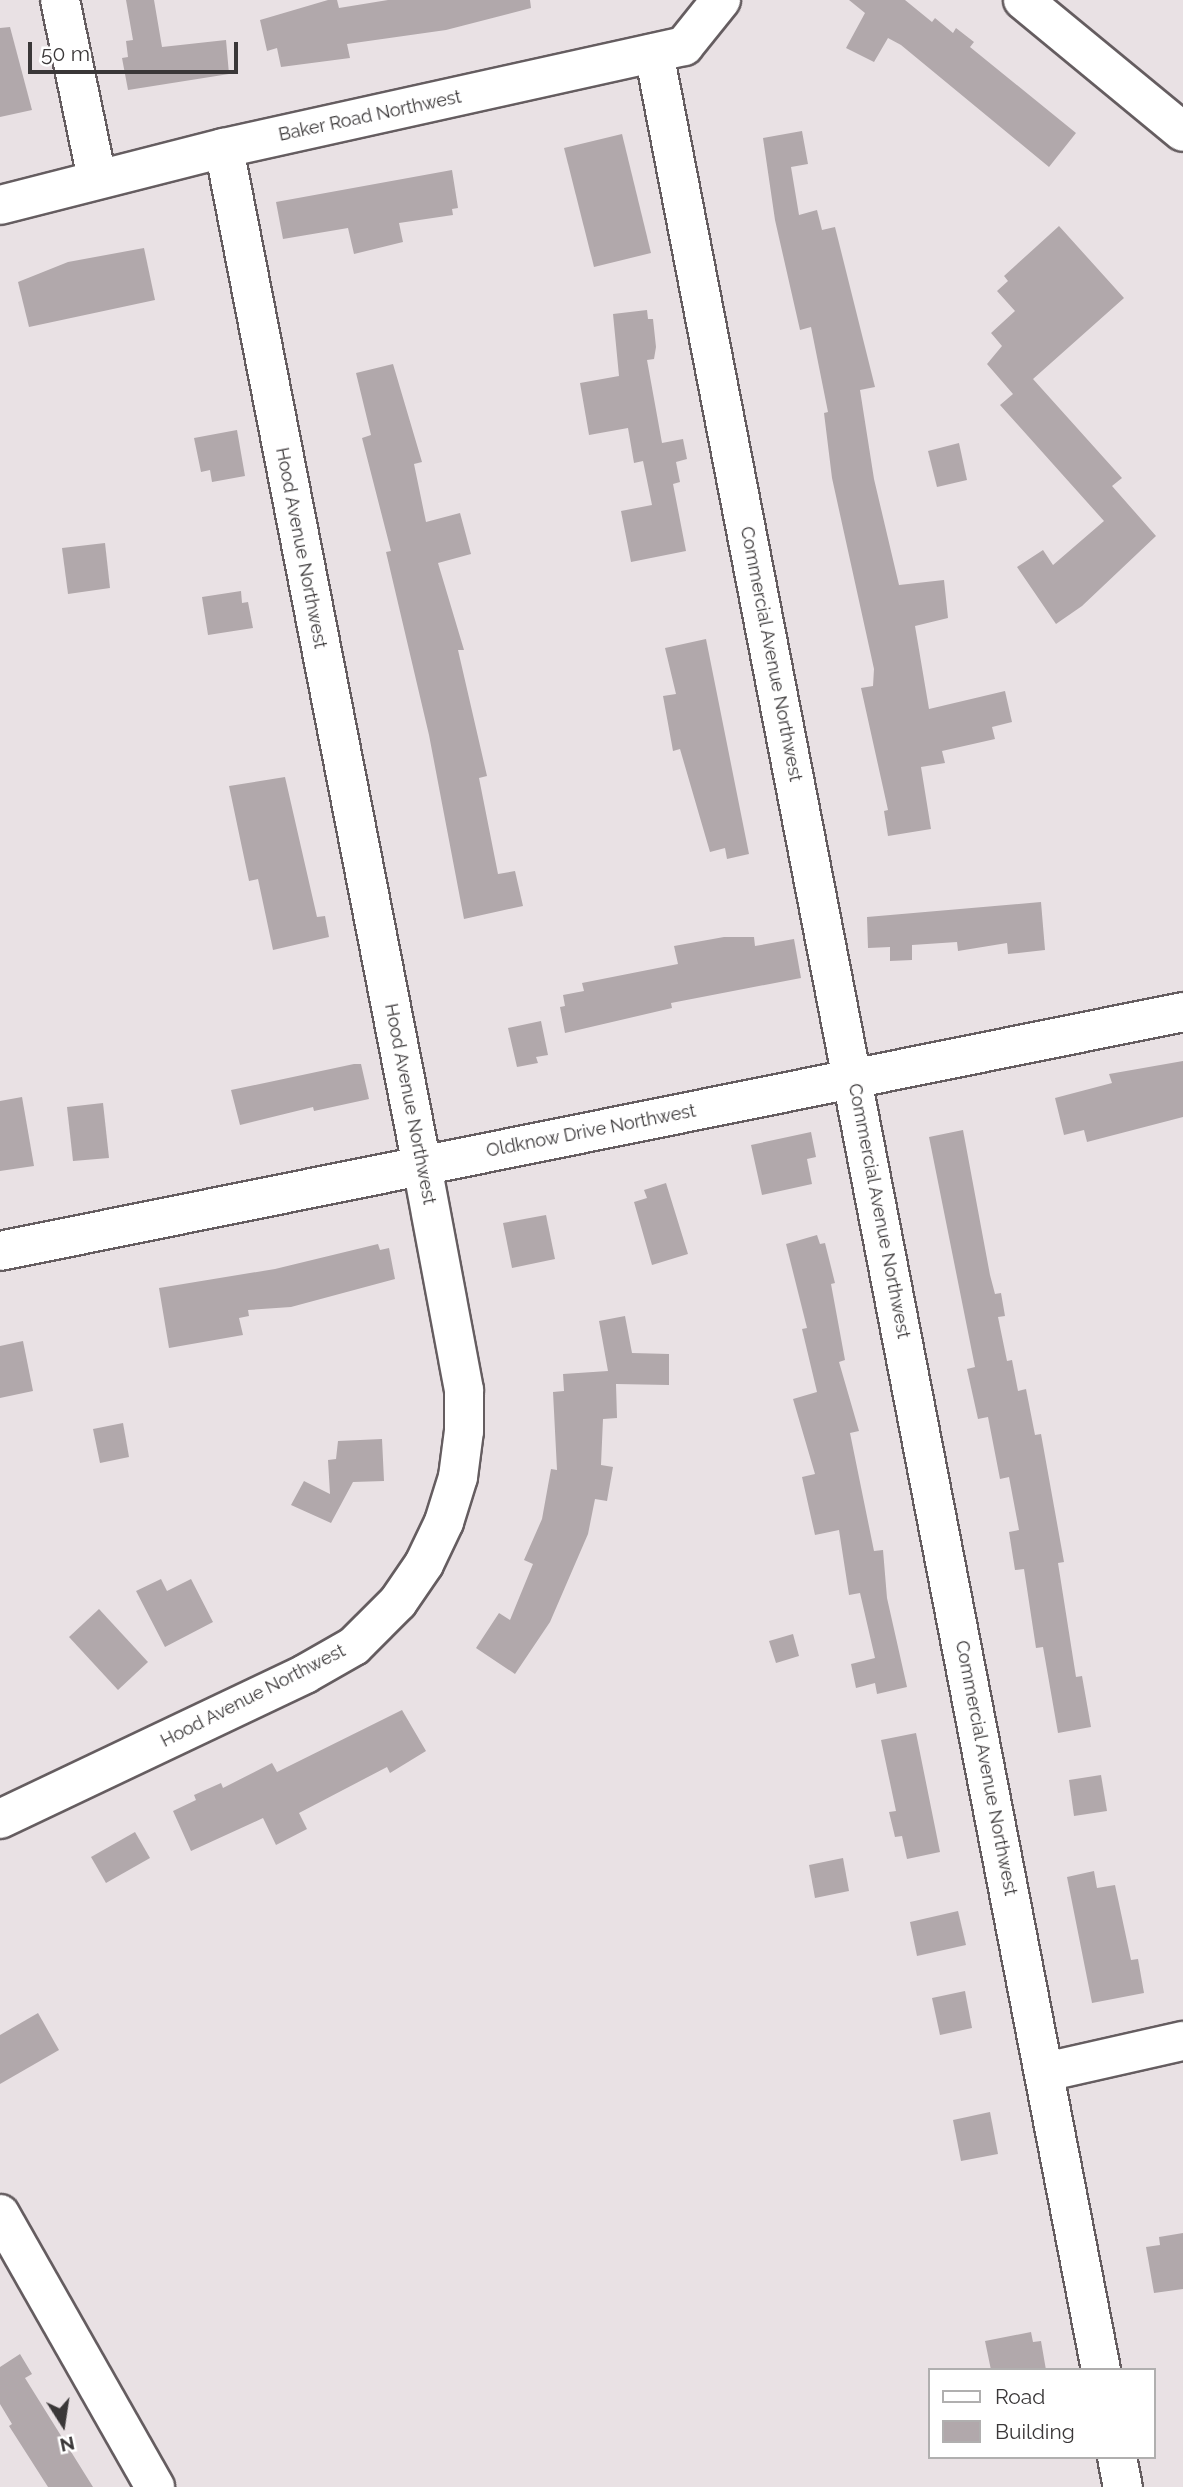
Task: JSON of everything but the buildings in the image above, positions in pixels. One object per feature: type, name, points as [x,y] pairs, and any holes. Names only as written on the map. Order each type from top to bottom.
[{"type":"street","points":[[60,0],[97,178]]},
{"type":"street","name":"Baker Road Northwest","points":[[0,205],[97,178],[224,148],[684,46],[721,0]]},
{"type":"street","points":[[1023,0],[1183,132]]},
{"type":"street","name":"Commercial Avenue Northwest","points":[[654,53],[1101,2368]]},
{"type":"street","name":"Hood Avenue Northwest","points":[[0,1819],[305,1674],[354,1646],[398,1602],[424,1564],[444,1522],[457,1478],[464,1418],[464,1390],[224,148]]},
{"type":"street","name":"Oldknow Drive Northwest","points":[[0,1251],[1183,1012]]},
{"type":"street","points":[[1045,2072],[1183,2041]]},
{"type":"street","points":[[0,2214],[155,2487]]},
{"type":"street","points":[[1118,2459],[1123,2487]]}]
